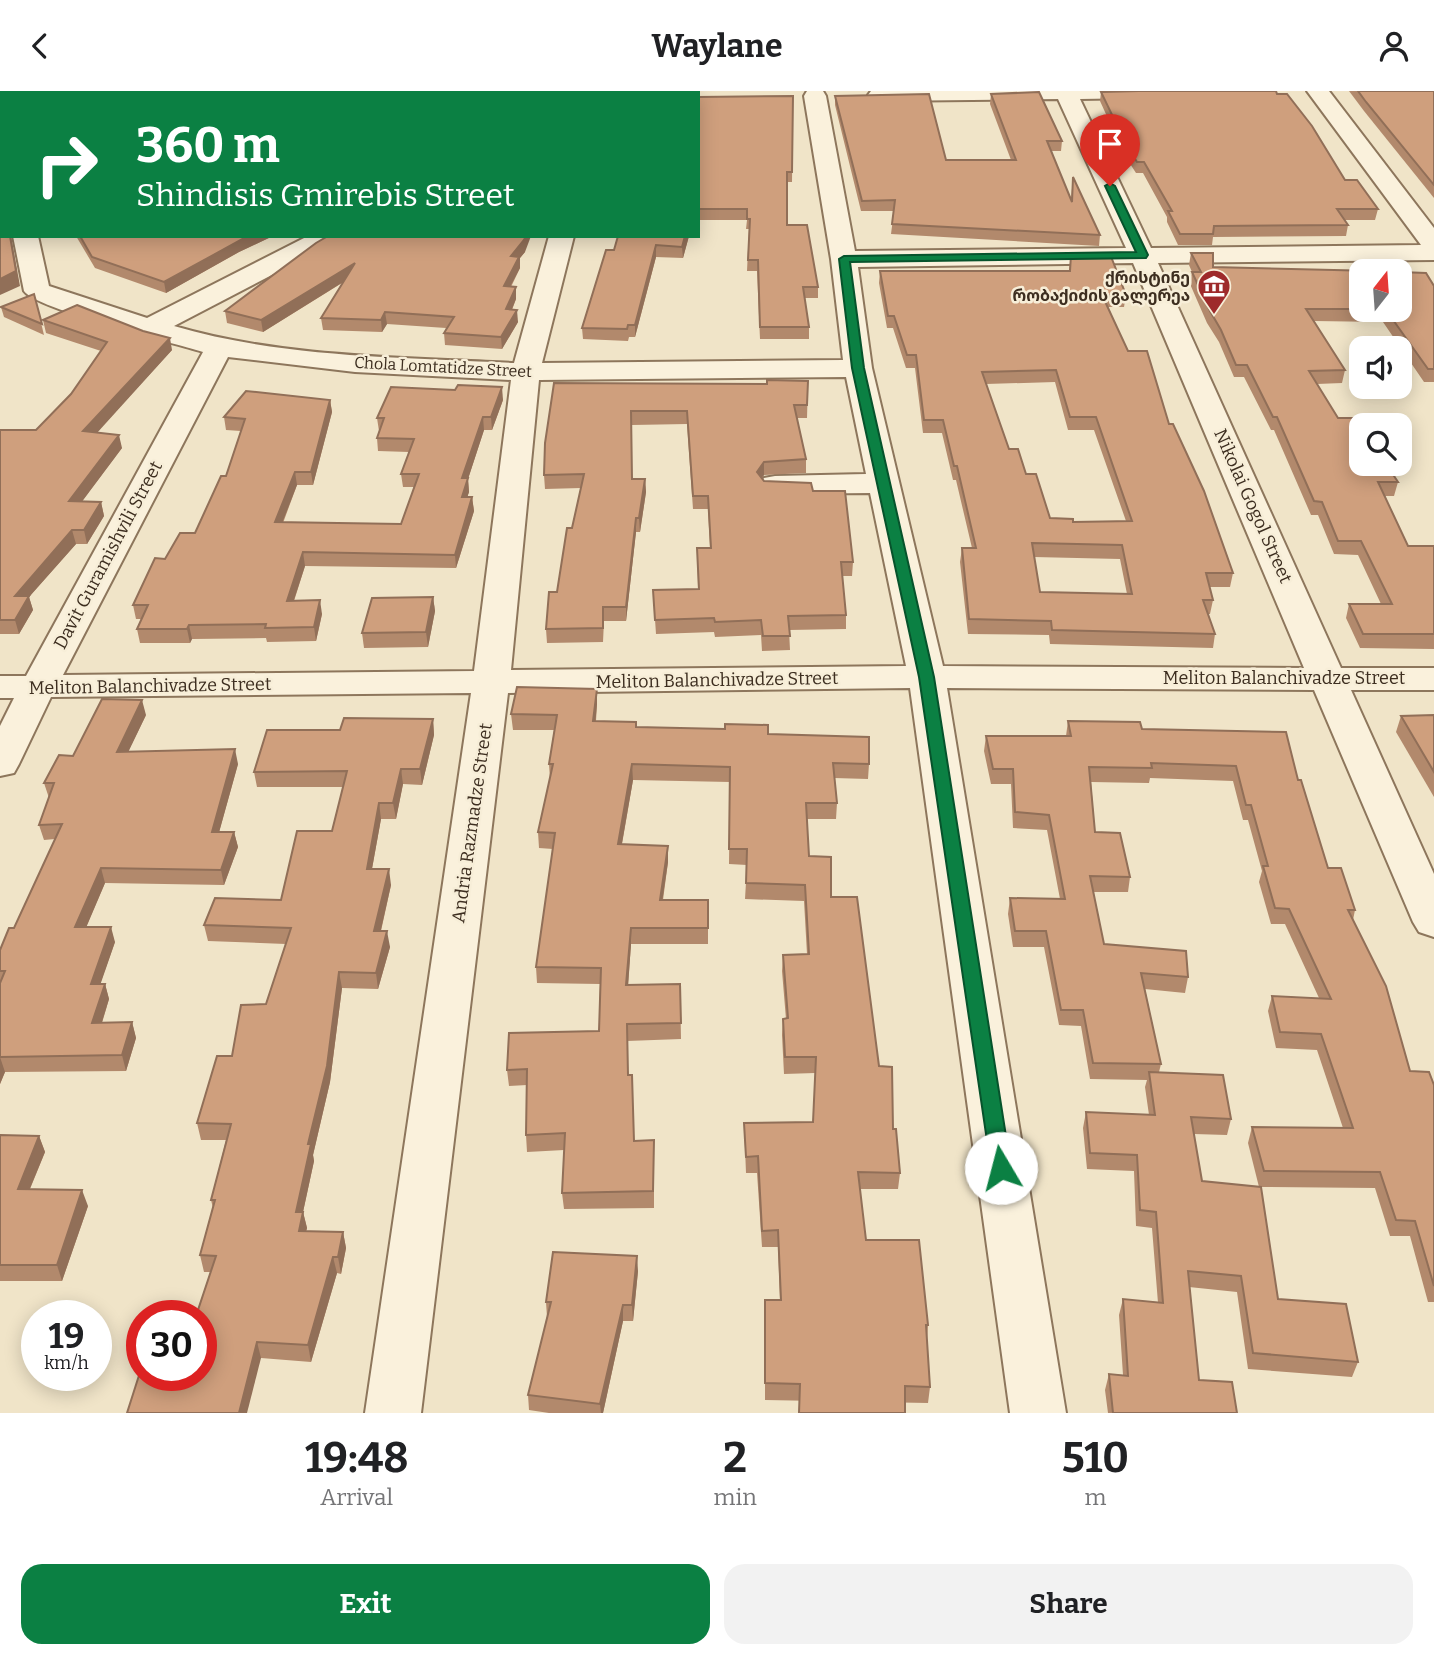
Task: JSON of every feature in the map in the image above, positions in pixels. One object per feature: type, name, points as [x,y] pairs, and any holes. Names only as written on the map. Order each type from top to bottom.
[{"type":"street","points":[[1038,1413],[926,677],[858,368],[826,96],[1206,91]]},
{"type":"street","points":[[1318,91],[1434,245]]},
{"type":"street","name":"Nikolai Gogol Street","points":[[1066,93],[1142,255],[1330,679],[1434,922]]},
{"type":"street","points":[[12,302],[37,291],[25,238]]},
{"type":"street","points":[[149,328],[324,238]]},
{"type":"street","name":"Andria Razmadze Street","points":[[393,1413],[491,683],[526,372],[561,238]]},
{"type":"street","points":[[844,259],[1434,252]]},
{"type":"street","name":"Chola Lomtatidze Street","points":[[37,291],[219,348],[355,363],[526,372],[858,368]]},
{"type":"street","name":"Davit Guramishvili Street","points":[[0,764],[38,687],[219,348]]},
{"type":"street","points":[[775,485],[884,483]]},
{"type":"street","name":"Meliton Balanchivadze Street","points":[[0,687],[926,677],[1434,679]]},
{"type":"building","points":[[1276,91],[1277,94],[1287,94],[1312,126],[1345,180],[1357,180],[1378,209],[1337,209],[1348,225],[1214,226],[1213,234],[1180,234],[1168,211],[1172,211],[1144,162],[1137,162],[1127,146],[1101,92]]},
{"type":"building","points":[[1358,91],[1434,91],[1434,185],[1366,102]]},
{"type":"building","points":[[1039,92],[1062,141],[1047,141],[1072,202],[1073,177],[1100,235],[892,224],[895,200],[862,201],[835,96],[929,94],[946,160],[1016,160],[991,94]]},
{"type":"building","points":[[793,96],[792,172],[787,172],[787,225],[807,225],[818,287],[803,287],[809,327],[760,327],[758,260],[748,260],[750,219],[747,219],[747,209],[700,209],[700,97]]},
{"type":"building","points":[[0,238],[10,238],[16,271],[0,279]]},
{"type":"building","points":[[81,238],[244,238],[164,282],[92,257]]},
{"type":"building","points":[[325,238],[525,238],[511,256],[519,257],[504,286],[516,287],[506,309],[517,310],[501,337],[444,333],[454,317],[385,312],[381,320],[321,318],[355,263],[261,320],[225,311]]},
{"type":"building","points":[[617,238],[684,238],[682,247],[656,245],[635,325],[628,325],[627,329],[582,328],[606,250],[614,250]]},
{"type":"building","points":[[1191,253],[1213,253],[1213,267],[1349,270],[1349,309],[1306,309],[1345,370],[1309,371],[1338,418],[1349,418],[1349,476],[1394,476],[1398,482],[1378,482],[1408,546],[1434,546],[1434,634],[1363,634],[1349,604],[1392,604],[1361,541],[1338,541],[1322,502],[1314,501],[1277,417],[1273,417],[1247,365],[1236,365],[1192,272],[1201,272]]},
{"type":"building","points":[[1110,254],[1126,295],[1102,295],[1128,351],[1147,351],[1169,424],[1173,424],[1204,491],[1233,573],[1206,573],[1213,600],[1203,600],[1215,634],[1052,630],[1051,621],[969,619],[962,548],[976,548],[957,466],[954,466],[943,420],[924,420],[916,355],[907,355],[894,316],[888,316],[880,271],[1070,271],[1071,255]],"holes":[[[1056,370],[1070,417],[1096,417],[1132,521],[1073,522],[1073,519],[1050,518],[1036,474],[1026,474],[1018,449],[1009,449],[982,372]],[[1032,543],[1122,545],[1132,594],[1040,592]]]},
{"type":"building","points":[[1412,272],[1426,273],[1434,286],[1434,369],[1428,369],[1412,347],[1412,336],[1405,336],[1395,322],[1412,322]]},
{"type":"building","points":[[34,294],[42,324],[1,307]]},
{"type":"building","points":[[77,305],[143,331],[170,338],[83,431],[119,435],[69,501],[101,502],[84,530],[72,530],[15,596],[29,596],[15,620],[0,620],[0,430],[36,430],[71,394],[107,342],[43,320]]},
{"type":"building","points":[[767,380],[808,381],[807,405],[794,405],[806,459],[764,462],[757,472],[764,481],[811,483],[813,491],[845,491],[853,562],[841,562],[846,615],[788,616],[790,636],[763,636],[761,620],[655,620],[653,590],[699,589],[697,548],[711,548],[708,496],[693,496],[687,411],[631,411],[632,479],[645,479],[639,518],[636,518],[626,607],[603,607],[603,628],[546,629],[549,592],[557,592],[567,528],[572,528],[584,474],[544,475],[545,443],[554,383],[767,384]]},
{"type":"building","points":[[458,385],[502,387],[491,417],[483,417],[462,478],[468,478],[462,497],[472,497],[455,555],[303,552],[287,601],[320,600],[314,627],[265,628],[266,624],[137,629],[148,605],[133,605],[155,558],[165,559],[180,533],[195,533],[221,476],[226,476],[245,419],[224,417],[246,391],[330,400],[311,472],[295,472],[275,522],[401,524],[419,474],[401,474],[414,439],[377,438],[384,418],[377,418],[391,387],[455,390]]},
{"type":"building","points":[[433,597],[426,632],[362,633],[372,598]]},
{"type":"building","points":[[517,687],[597,689],[593,721],[636,722],[636,727],[725,729],[725,724],[768,725],[768,734],[869,737],[869,764],[833,763],[837,803],[806,803],[809,856],[831,857],[831,897],[857,897],[879,1066],[892,1067],[893,1129],[896,1129],[900,1173],[858,1172],[866,1240],[919,1240],[928,1325],[930,1387],[905,1386],[905,1413],[799,1413],[800,1384],[765,1383],[765,1300],[781,1300],[778,1230],[762,1231],[758,1156],[746,1157],[744,1123],[813,1122],[816,1057],[785,1057],[783,1019],[788,1018],[783,955],[809,954],[805,885],[746,883],[747,849],[729,849],[730,767],[632,764],[618,844],[668,846],[660,900],[708,900],[708,928],[631,928],[626,985],[680,984],[681,1023],[627,1024],[634,1141],[654,1140],[653,1191],[562,1193],[565,1133],[526,1135],[527,1069],[507,1070],[509,1033],[599,1031],[601,968],[536,967],[555,833],[538,832],[553,764],[549,764],[557,715],[511,714]]},
{"type":"building","points":[[102,699],[142,700],[117,752],[235,749],[212,832],[234,832],[221,870],[101,868],[75,927],[111,927],[91,984],[105,984],[92,1023],[132,1022],[122,1055],[0,1057],[0,983],[5,971],[0,971],[0,950],[9,928],[14,928],[62,824],[39,825],[54,783],[44,783],[59,755],[73,756]]},
{"type":"building","points":[[1434,715],[1434,772],[1401,716]]},
{"type":"building","points":[[344,718],[433,719],[420,769],[401,769],[393,803],[379,803],[367,869],[389,869],[374,931],[387,931],[376,973],[339,972],[327,1066],[308,1144],[311,1144],[296,1212],[303,1212],[299,1231],[343,1232],[338,1257],[333,1257],[308,1345],[257,1342],[239,1413],[127,1413],[134,1391],[217,1391],[217,1300],[201,1300],[216,1256],[200,1255],[231,1124],[197,1123],[217,1056],[232,1056],[241,1005],[266,1004],[291,928],[204,925],[215,898],[281,900],[297,831],[332,831],[347,771],[254,772],[267,730],[340,730]]},
{"type":"building","points":[[1068,721],[1140,722],[1142,729],[1286,732],[1298,780],[1301,780],[1328,868],[1341,868],[1355,910],[1348,910],[1386,986],[1410,1071],[1429,1072],[1434,1085],[1434,1286],[1415,1221],[1396,1220],[1380,1172],[1264,1171],[1252,1127],[1353,1128],[1321,1034],[1280,1032],[1272,996],[1331,999],[1289,909],[1275,908],[1263,866],[1268,866],[1251,805],[1246,805],[1236,766],[1151,763],[1152,768],[1089,767],[1095,832],[1120,833],[1130,877],[1090,876],[1104,944],[1186,951],[1188,977],[1141,973],[1161,1064],[1093,1063],[1083,1010],[1061,1010],[1046,931],[1015,931],[1010,898],[1065,899],[1049,815],[1015,812],[1013,769],[993,769],[986,736],[1071,736]]},
{"type":"building","points":[[1149,1072],[1223,1075],[1231,1119],[1191,1117],[1202,1181],[1261,1187],[1278,1299],[1346,1304],[1358,1362],[1253,1353],[1241,1276],[1188,1271],[1199,1380],[1232,1382],[1237,1413],[1113,1413],[1109,1374],[1128,1376],[1123,1299],[1163,1303],[1156,1212],[1140,1210],[1137,1155],[1090,1153],[1086,1112],[1155,1115]]},
{"type":"building","points":[[0,1135],[39,1136],[18,1189],[82,1190],[57,1265],[0,1265]]},
{"type":"building","points":[[553,1252],[637,1256],[632,1305],[623,1305],[600,1404],[528,1395],[551,1302],[546,1302]]},
{"type":"place","name":"ქრისტინე რობაქიძის გალერეა","points":[[1214,316]]},
{"type":"route","points":[[1001,1168],[926,677],[858,368],[844,259],[1142,255],[1110,186]]}]
